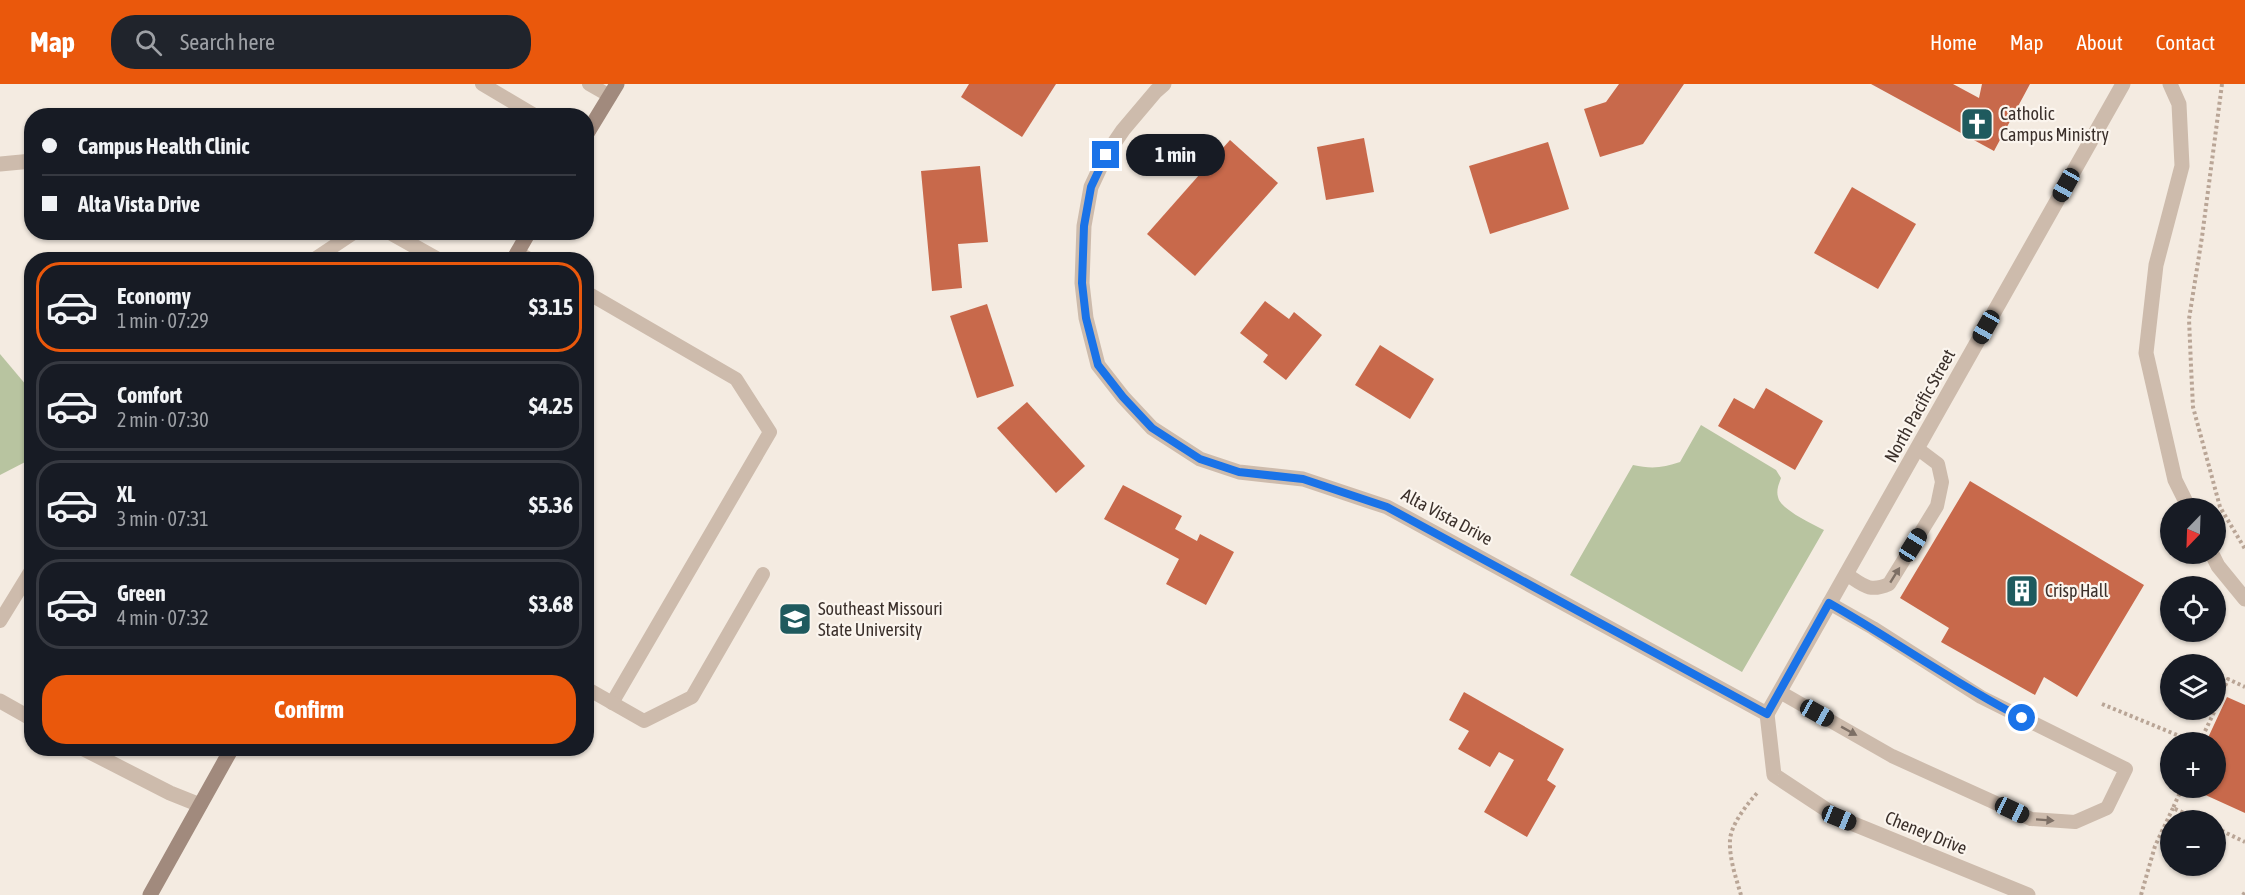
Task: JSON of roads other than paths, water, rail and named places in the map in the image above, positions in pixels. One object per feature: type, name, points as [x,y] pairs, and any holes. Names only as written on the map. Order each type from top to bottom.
[{"type":"main road","points":[[594,122],[613,90]]},
{"type":"main road","points":[[150,895],[228,756]]},
{"type":"street","name":"Alta Vista Drive","points":[[1164,84],[1156,90],[1123,130],[1106,155],[1091,187],[1084,226],[1082,283],[1086,318],[1098,365],[1123,397],[1152,428],[1200,459],[1239,472],[1303,479],[1387,507],[1767,714]]},
{"type":"street","name":"North Pacific Street","points":[[1767,714],[2123,84]]},
{"type":"street","points":[[2170,84],[2179,104],[2182,166],[2156,265],[2146,353],[2175,480],[2184,498]]},
{"type":"street","points":[[0,164],[24,162]]},
{"type":"street","points":[[403,240],[425,252]]},
{"type":"street","points":[[2217,564],[2245,598]]},
{"type":"street","points":[[0,701],[24,714]]},
{"type":"street","name":"Cheney Drive","points":[[1767,714],[1774,775],[1839,818],[2028,895]]},
{"type":"street","points":[[98,756],[170,793],[200,805]]},
{"type":"lane","points":[[482,84],[522,108]]},
{"type":"lane","points":[[589,84],[613,90]]},
{"type":"lane","points":[[326,252],[343,240]]},
{"type":"lane","points":[[594,297],[736,379],[770,432],[612,703]]},
{"type":"lane","points":[[1846,574],[1867,588],[1878,589],[1889,584],[1937,506],[1942,482],[1938,464],[1918,449]]},
{"type":"lane","points":[[594,693],[644,721],[692,697],[763,574]]},
{"type":"lane","points":[[0,621],[24,582]]},
{"type":"lane","points":[[1779,692],[1892,756],[2031,819],[2074,822],[2107,808],[2126,770],[1981,697],[1873,628],[1829,603]]},
{"type":"place","name":"Catholic Campus Ministry","points":[[1977,124]]},
{"type":"place","name":"Crisp Hall","points":[[2022,591]]},
{"type":"place","name":"Southeast Missouri State University","points":[[795,619]]}]
